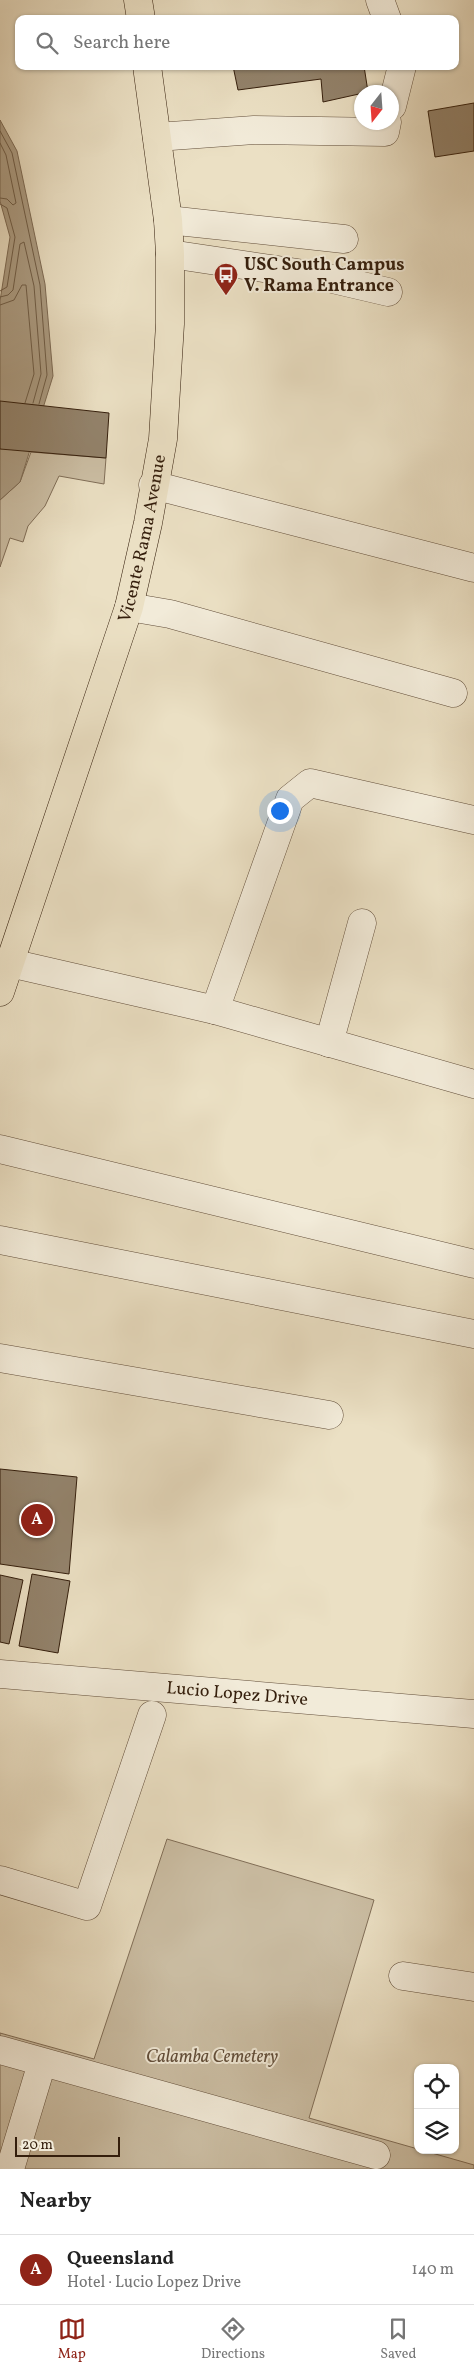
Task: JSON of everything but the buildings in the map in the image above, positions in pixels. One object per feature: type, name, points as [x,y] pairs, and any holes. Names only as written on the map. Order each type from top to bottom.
[{"type":"main road","points":[[138,0],[140,15]]},
{"type":"main road","name":"Vicente Rama Avenue","points":[[0,992],[129,607],[148,523],[153,485],[163,439],[170,324],[170,254],[168,220],[148,70]]},
{"type":"street","points":[[380,0],[386,15]]},
{"type":"street","points":[[397,85],[401,70]]},
{"type":"street","points":[[157,137],[254,130],[384,132],[385,130]]},
{"type":"street","points":[[168,220],[344,239]]},
{"type":"street","points":[[170,254],[324,278],[388,292]]},
{"type":"street","points":[[153,485],[474,568]]},
{"type":"street","points":[[129,607],[170,614],[453,693]]},
{"type":"street","points":[[216,1010],[290,799],[310,783],[474,820]]},
{"type":"street","points":[[329,1043],[362,923]]},
{"type":"street","points":[[10,963],[216,1010],[474,1084]]},
{"type":"street","points":[[0,1149],[474,1264]]},
{"type":"street","points":[[0,1240],[474,1334]]},
{"type":"street","points":[[0,1358],[329,1415]]},
{"type":"street","name":"Lucio Lopez Drive","points":[[0,1674],[474,1714]]},
{"type":"street","points":[[0,1880],[88,1906],[152,1715]]},
{"type":"street","points":[[403,1976],[474,1987]]},
{"type":"street","points":[[0,2050],[376,2155]]},
{"type":"street","points":[[8,2159],[42,2063]]},
{"type":"green space","points":[[31,452],[106,458],[104,484],[59,476],[45,506],[28,526],[23,542],[10,538],[0,567],[0,500],[20,482]]},
{"type":"green space","name":"Calamba Cemetery","points":[[167,1839],[374,1900],[309,2118],[414,2148],[414,2154],[435,2154],[474,2165],[474,2169],[0,2169],[0,2033],[94,2059]]},
{"type":"water","points":[[0,120],[17,151],[45,284],[53,376],[20,482],[0,500],[0,301],[10,237],[0,201]]},
{"type":"place","name":"USC South Campus V. Rama Entrance","points":[[226,296]]},
{"type":"place","name":"Queensland","points":[[37,1520]]}]
